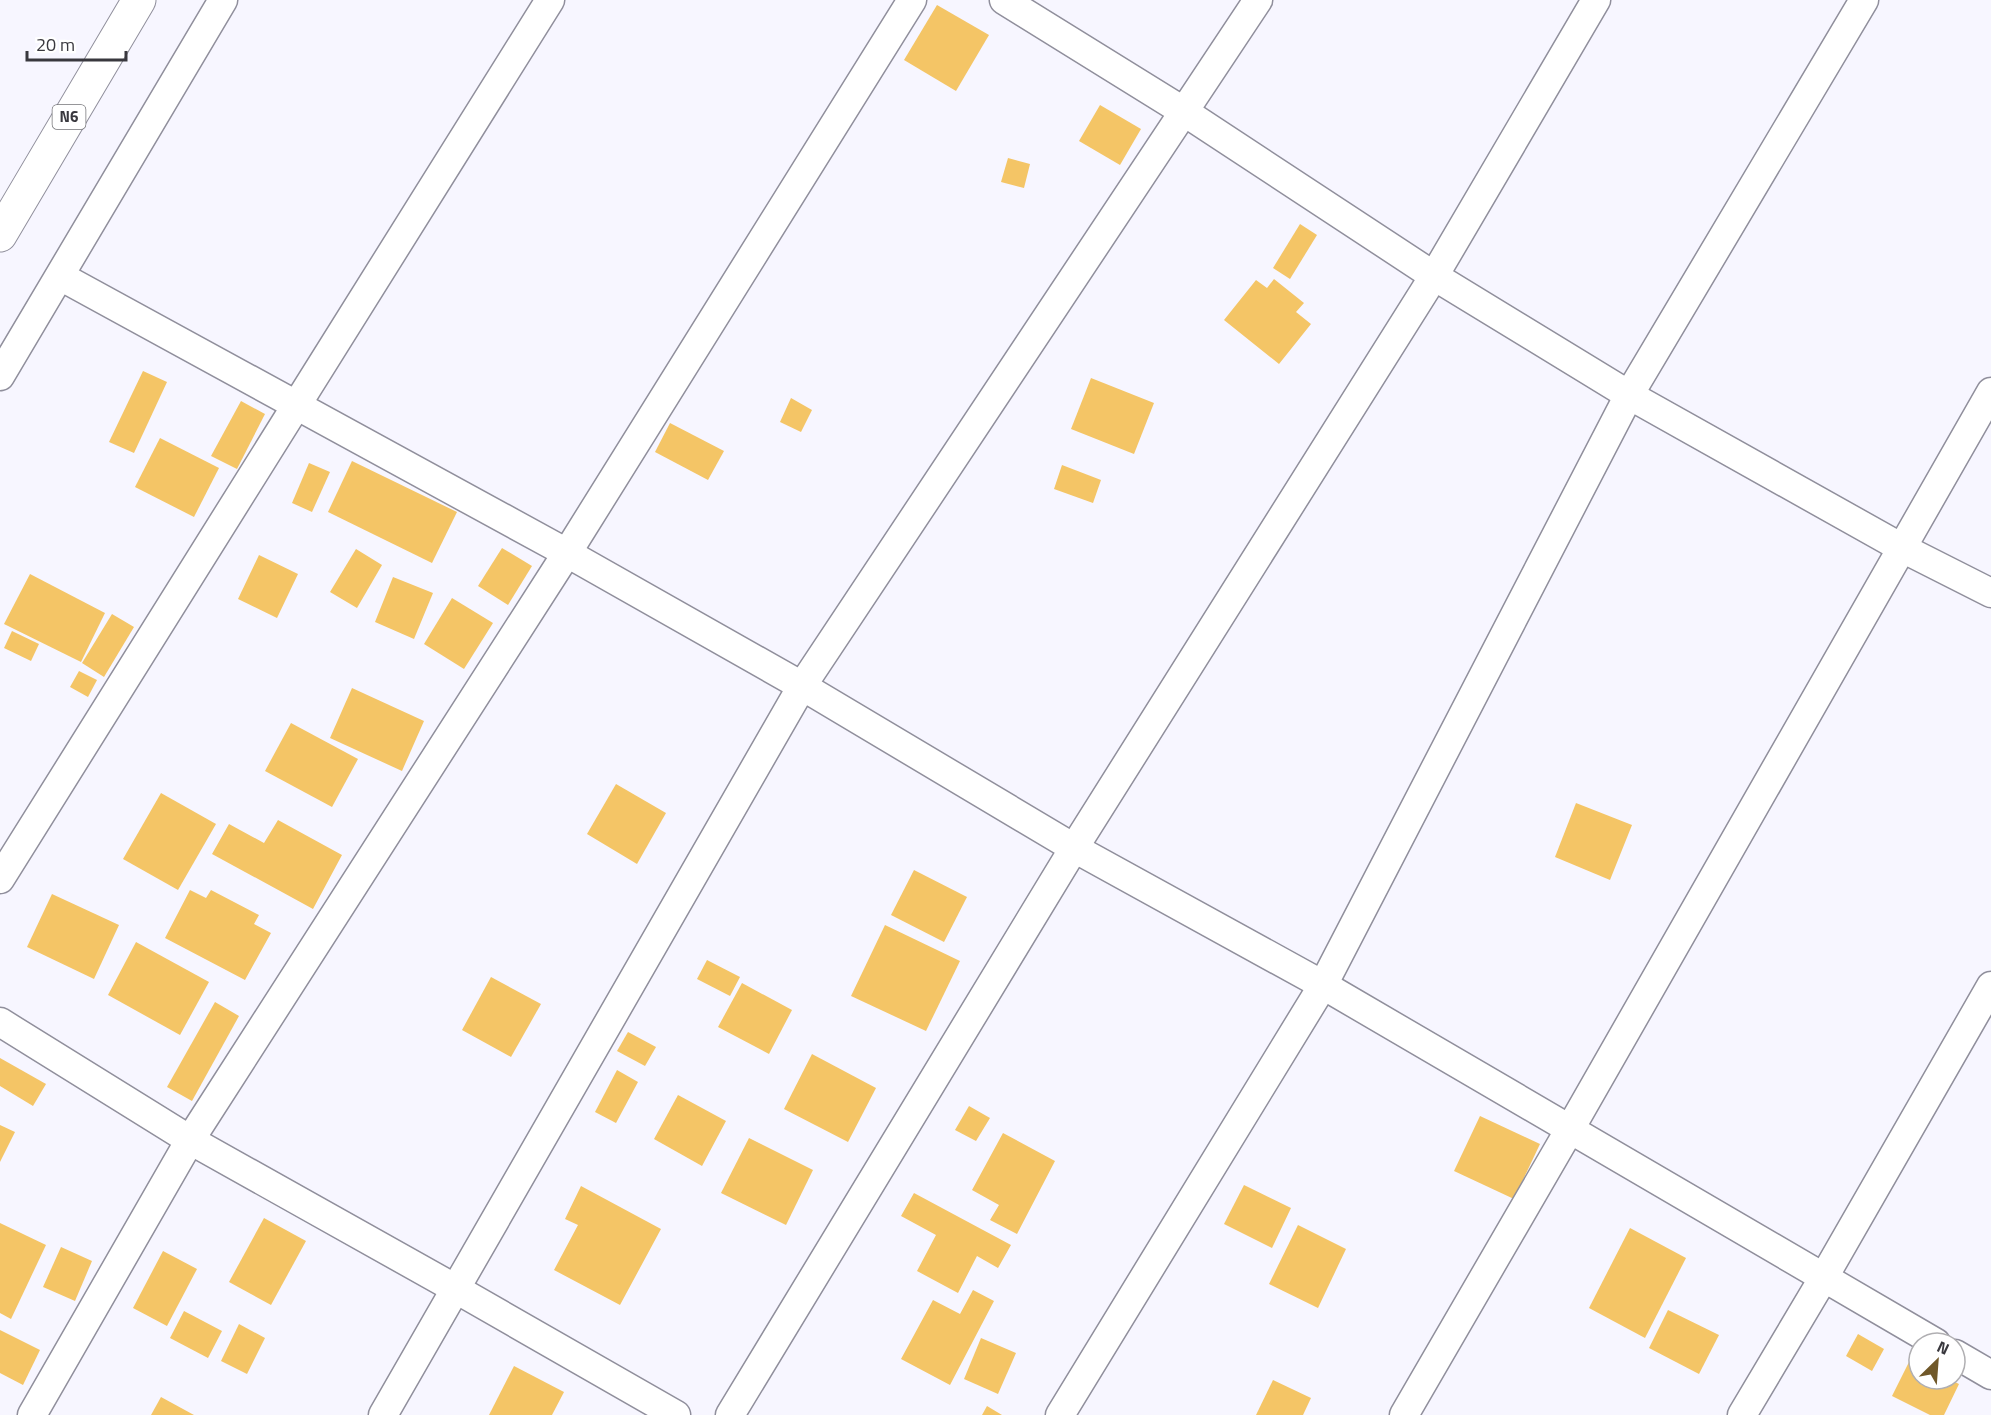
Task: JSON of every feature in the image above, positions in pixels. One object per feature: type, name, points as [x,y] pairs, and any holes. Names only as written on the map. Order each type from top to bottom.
[{"type":"highway","name":"N6","points":[[5,214],[139,0]]},
{"type":"street","points":[[0,376],[223,0]]},
{"type":"street","points":[[0,879],[550,0]]},
{"type":"street","points":[[32,1415],[190,1140],[567,553],[912,0]]},
{"type":"street","points":[[1004,0],[1183,111],[1434,276],[1629,395],[1902,548],[1991,593]]},
{"type":"street","points":[[383,1415],[802,686],[1258,0]]},
{"type":"street","points":[[730,1415],[1074,848],[1434,276],[1596,0]]},
{"type":"street","points":[[1060,1415],[1323,985],[1629,395],[1864,0]]},
{"type":"street","points":[[60,276],[567,553],[802,686],[1074,848],[1323,985],[1916,1331]]},
{"type":"street","points":[[1404,1415],[1991,392]]},
{"type":"street","points":[[1742,1415],[1991,986]]},
{"type":"street","points":[[0,1022],[190,1140],[456,1288],[676,1415]]},
{"type":"street","points":[[1967,1361],[1991,1375]]},
{"type":"building","points":[[937,5],[989,35],[956,91],[904,60]]},
{"type":"building","points":[[1100,105],[1141,129],[1120,165],[1079,141]]},
{"type":"building","points":[[1008,158],[1030,164],[1024,188],[1001,182]]},
{"type":"building","points":[[1300,224],[1317,235],[1290,279],[1273,268]]},
{"type":"building","points":[[1274,279],[1304,303],[1296,312],[1311,324],[1279,364],[1224,320],[1256,280],[1267,288]]},
{"type":"building","points":[[143,371],[167,382],[134,453],[109,442]]},
{"type":"building","points":[[1091,378],[1154,403],[1134,454],[1071,429]]},
{"type":"building","points":[[791,398],[812,410],[801,432],[780,422]]},
{"type":"building","points":[[241,401],[265,414],[237,469],[211,456]]},
{"type":"building","points":[[670,423],[724,451],[708,480],[655,452]]},
{"type":"building","points":[[160,438],[219,468],[194,517],[135,487]]},
{"type":"building","points":[[352,461],[457,512],[432,563],[328,512]]},
{"type":"building","points":[[309,463],[330,472],[312,512],[292,503]]},
{"type":"building","points":[[1062,465],[1101,480],[1093,503],[1054,489]]},
{"type":"building","points":[[502,548],[532,566],[508,605],[478,586]]},
{"type":"building","points":[[356,549],[382,565],[357,608],[330,592]]},
{"type":"building","points":[[259,555],[298,574],[277,618],[238,599]]},
{"type":"building","points":[[30,574],[105,613],[81,662],[4,624]]},
{"type":"building","points":[[393,577],[433,593],[414,639],[375,622]]},
{"type":"building","points":[[452,598],[493,623],[464,669],[424,644]]},
{"type":"building","points":[[112,614],[134,627],[104,677],[82,663]]},
{"type":"building","points":[[12,631],[39,644],[31,661],[4,648]]},
{"type":"building","points":[[79,671],[97,680],[88,697],[70,687]]},
{"type":"building","points":[[352,688],[424,721],[402,771],[330,738]]},
{"type":"building","points":[[291,723],[358,759],[332,807],[265,771]]},
{"type":"building","points":[[616,784],[666,813],[637,864],[587,834]]},
{"type":"building","points":[[161,793],[216,824],[178,890],[123,859]]},
{"type":"building","points":[[1576,803],[1632,825],[1610,880],[1555,857]]},
{"type":"building","points":[[278,820],[342,855],[313,909],[212,854],[229,824],[264,843]]},
{"type":"building","points":[[914,870],[967,897],[944,942],[891,915]]},
{"type":"building","points":[[190,890],[206,898],[211,890],[259,915],[254,924],[271,933],[245,980],[165,938]]},
{"type":"building","points":[[52,894],[119,925],[94,979],[27,947]]},
{"type":"building","points":[[885,925],[960,961],[926,1031],[851,996]]},
{"type":"building","points":[[136,942],[209,982],[180,1035],[108,995]]},
{"type":"building","points":[[707,960],[740,977],[730,996],[697,979]]},
{"type":"building","points":[[491,977],[541,1004],[511,1057],[462,1030]]},
{"type":"building","points":[[742,983],[792,1010],[769,1054],[718,1027]]},
{"type":"building","points":[[215,1002],[239,1016],[192,1101],[167,1087]]},
{"type":"building","points":[[628,1032],[656,1047],[645,1066],[617,1051]]},
{"type":"building","points":[[812,1054],[876,1088],[848,1142],[784,1109]]},
{"type":"building","points":[[0,1058],[46,1084],[33,1106],[0,1086]]},
{"type":"building","points":[[617,1070],[638,1082],[616,1123],[595,1112]]},
{"type":"building","points":[[678,1095],[726,1121],[702,1166],[654,1139]]},
{"type":"building","points":[[969,1106],[990,1118],[976,1141],[955,1130]]},
{"type":"building","points":[[1480,1116],[1540,1144],[1514,1199],[1454,1171]]},
{"type":"building","points":[[0,1125],[15,1132],[0,1162]]},
{"type":"building","points":[[1003,1133],[1055,1161],[1017,1234],[990,1220],[999,1205],[972,1190]]},
{"type":"building","points":[[749,1138],[813,1170],[786,1225],[721,1193]]},
{"type":"building","points":[[1244,1185],[1291,1208],[1272,1248],[1224,1224]]},
{"type":"building","points":[[581,1186],[661,1229],[620,1305],[554,1270],[578,1225],[565,1219]]},
{"type":"building","points":[[914,1193],[1011,1245],[998,1268],[977,1256],[958,1293],[917,1271],[936,1235],[901,1216]]},
{"type":"building","points":[[264,1218],[306,1241],[271,1305],[229,1282]]},
{"type":"building","points":[[0,1223],[46,1245],[11,1319],[0,1313]]},
{"type":"building","points":[[1298,1225],[1346,1249],[1318,1308],[1269,1284]]},
{"type":"building","points":[[1630,1228],[1686,1258],[1645,1338],[1589,1308]]},
{"type":"building","points":[[61,1247],[92,1261],[75,1301],[43,1287]]},
{"type":"building","points":[[163,1251],[197,1269],[167,1326],[133,1308]]},
{"type":"building","points":[[973,1290],[994,1301],[950,1385],[901,1359],[933,1300],[960,1314]]},
{"type":"building","points":[[1668,1310],[1719,1335],[1699,1374],[1649,1348]]},
{"type":"building","points":[[184,1311],[222,1331],[208,1358],[170,1338]]},
{"type":"building","points":[[239,1324],[265,1338],[247,1374],[221,1361]]},
{"type":"building","points":[[0,1330],[40,1350],[23,1385],[0,1373]]},
{"type":"building","points":[[1858,1334],[1884,1349],[1872,1371],[1846,1356]]},
{"type":"building","points":[[981,1338],[1016,1353],[998,1394],[964,1379]]},
{"type":"building","points":[[514,1366],[564,1392],[552,1415],[489,1415]]},
{"type":"building","points":[[1907,1366],[1907,1391],[1956,1391],[1944,1415],[1930,1415],[1892,1396]]},
{"type":"building","points":[[1273,1380],[1311,1398],[1303,1415],[1256,1415]]},
{"type":"building","points":[[161,1397],[194,1415],[151,1415]]},
{"type":"building","points":[[987,1406],[1002,1415],[982,1415]]}]
